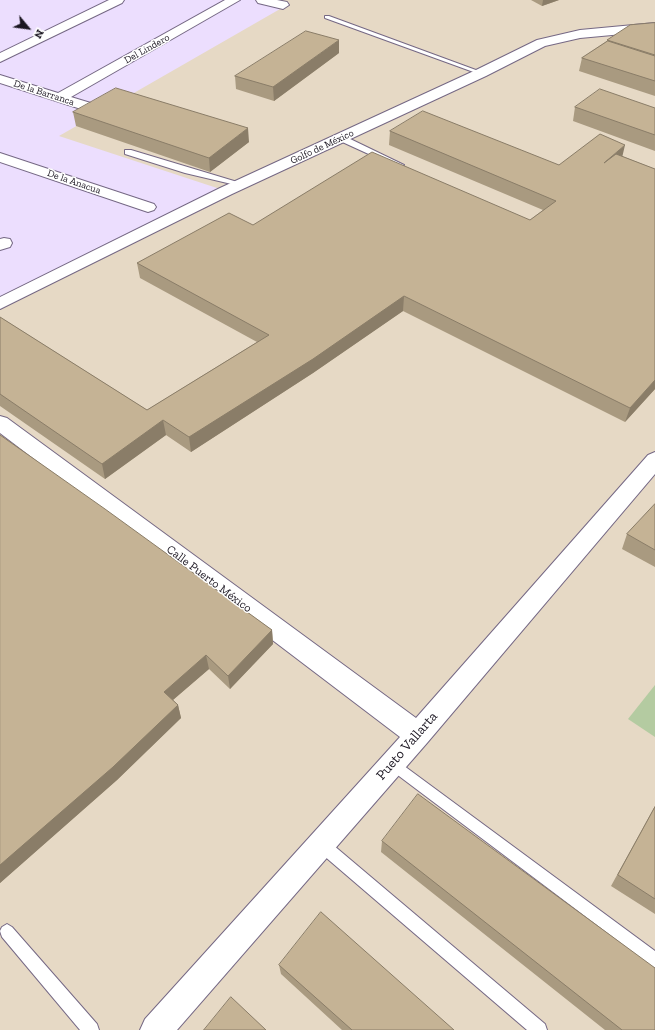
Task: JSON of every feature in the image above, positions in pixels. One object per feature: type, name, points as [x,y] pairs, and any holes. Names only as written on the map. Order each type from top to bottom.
[{"type":"street","points":[[0,58],[118,0]]},
{"type":"street","name":"Del Lindero","points":[[59,98],[234,0]]},
{"type":"street","points":[[262,0],[283,5]]},
{"type":"street","name":"Golfo de México","points":[[0,304],[240,184],[481,74],[541,43],[557,38],[580,34],[655,27]]},
{"type":"street","name":"De la Barranca","points":[[0,79],[89,107]]},
{"type":"street","name":"De la Anacua","points":[[0,157],[148,207]]},
{"type":"street","name":"Calle Puerto México","points":[[0,423],[418,735]]},
{"type":"street","name":"Pueto Vallarta","points":[[156,1030],[418,735],[655,460]]},
{"type":"lane","points":[[328,17],[481,74]]},
{"type":"lane","points":[[341,138],[404,167]]},
{"type":"lane","points":[[128,152],[188,171],[240,184]]},
{"type":"lane","points":[[392,763],[655,960]]},
{"type":"lane","points":[[321,844],[539,1030]]},
{"type":"lane","points":[[7,932],[91,1030]]},
{"type":"shaded area","points":[[269,0],[655,0],[655,1030],[0,1030],[0,304],[223,190],[59,136],[287,5]]},
{"type":"green space","points":[[655,685],[655,737],[628,719]]},
{"type":"building","points":[[655,23],[655,55],[607,40],[630,25]]},
{"type":"building","points":[[306,31],[339,40],[273,87],[235,76]]},
{"type":"building","points":[[608,41],[655,56],[655,81],[582,58]]},
{"type":"building","points":[[116,88],[248,128],[209,158],[73,112]]},
{"type":"building","points":[[600,89],[655,108],[655,135],[575,107]]},
{"type":"building","points":[[423,111],[559,165],[600,134],[625,145],[604,163],[616,154],[655,169],[655,380],[630,408],[404,296],[313,359],[189,437],[163,420],[102,464],[0,394],[0,317],[147,410],[269,335],[137,263],[229,213],[253,225],[372,152],[530,220],[556,201],[390,131]]},
{"type":"building","points":[[0,435],[272,630],[228,676],[206,655],[164,692],[178,705],[113,767],[0,865]]},
{"type":"building","points":[[655,504],[655,550],[627,534]]},
{"type":"building","points":[[418,794],[655,968],[655,1030],[622,1030],[382,841]]},
{"type":"building","points":[[655,807],[655,899],[618,875]]},
{"type":"building","points":[[321,912],[454,1030],[352,1030],[279,965]]},
{"type":"building","points":[[231,997],[266,1030],[204,1030]]}]
